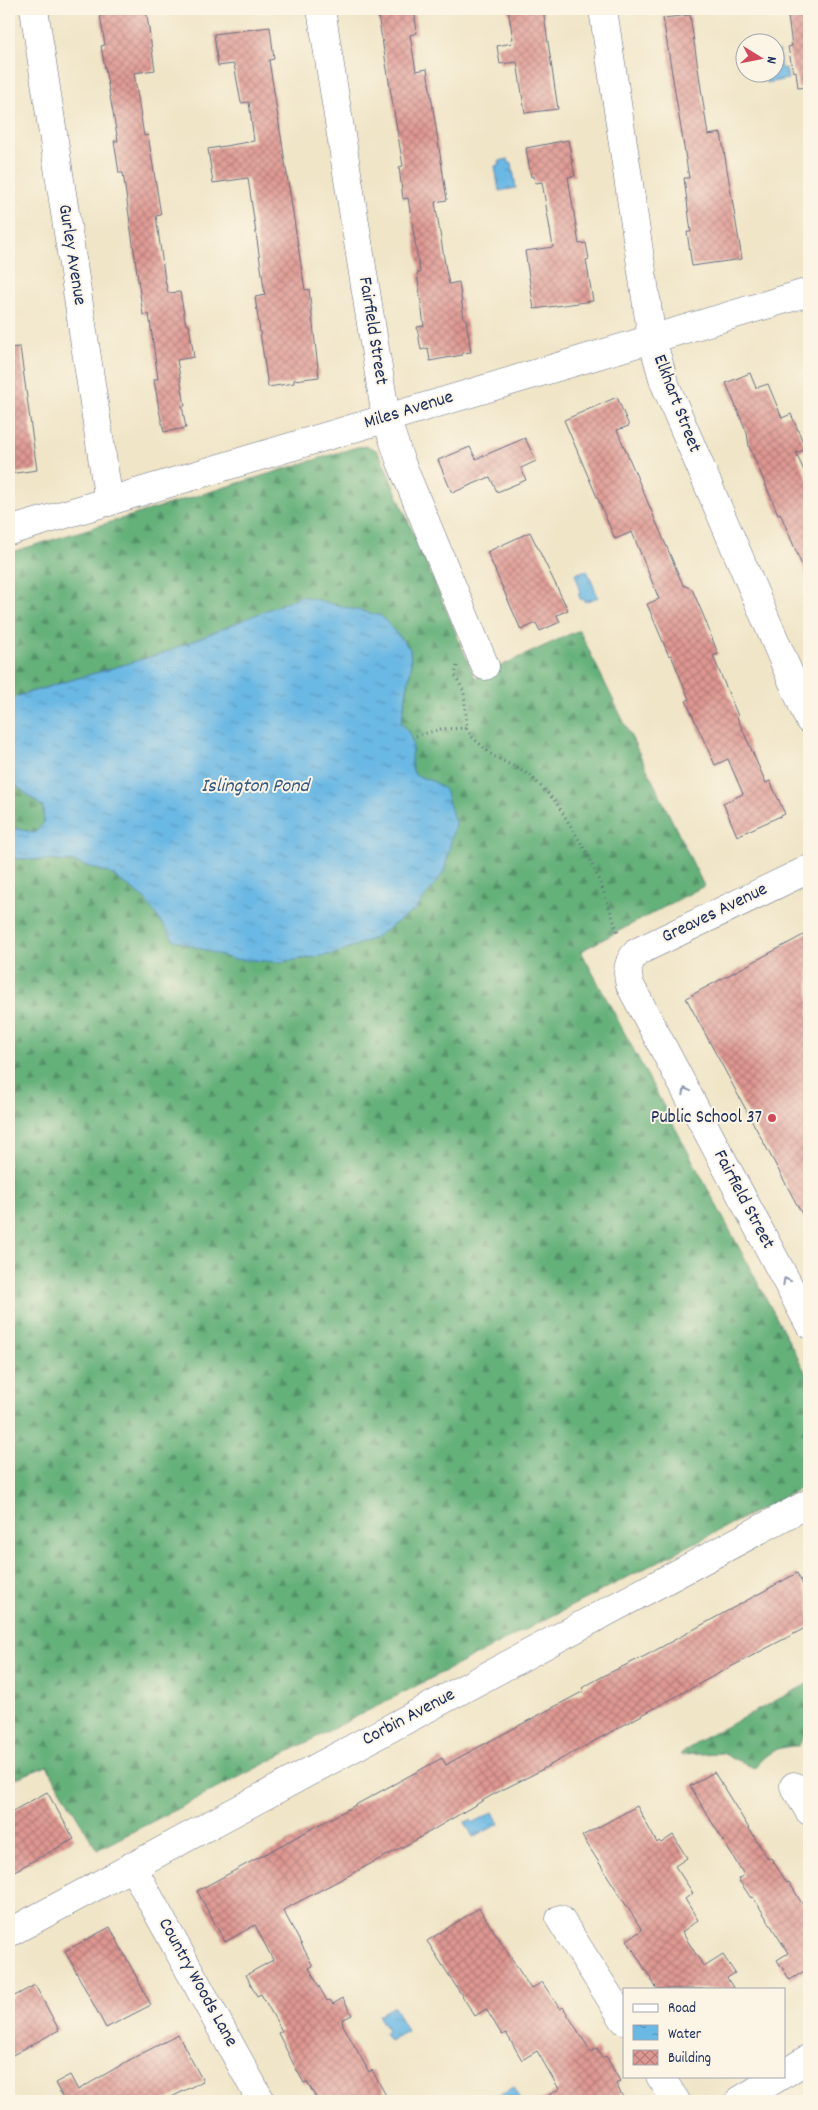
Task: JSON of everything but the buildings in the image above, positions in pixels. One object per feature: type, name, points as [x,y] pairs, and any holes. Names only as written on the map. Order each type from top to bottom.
[{"type":"street","name":"Gurley Avenue","points":[[34,9],[109,502]]},
{"type":"street","name":"Fairfield Street","points":[[321,9],[386,418],[400,460],[483,661]]},
{"type":"street","name":"Elkhart Street","points":[[603,9],[652,339],[664,382],[809,720]]},
{"type":"street","name":"Miles Avenue","points":[[9,531],[809,292]]},
{"type":"street","name":"Greaves Avenue","points":[[629,963],[636,952],[809,869]]},
{"type":"street","name":"Fairfield Street","points":[[629,963],[630,985],[809,1324]]},
{"type":"street","name":"Corbin Avenue","points":[[9,1933],[809,1503]]},
{"type":"street","points":[[794,1786],[809,1811]]},
{"type":"street","name":"Country Woods Lane","points":[[132,1866],[261,2101]]},
{"type":"street","points":[[560,1919],[623,2018]]},
{"type":"street","points":[[786,2073],[809,2058]]},
{"type":"street","points":[[661,2078],[676,2101]]},
{"type":"street","points":[[739,2101],[777,2078]]},
{"type":"path","points":[[483,661],[460,663],[455,671],[455,675],[464,692],[468,728],[472,736],[486,750],[505,763],[530,775],[556,802],[587,853],[604,890],[616,930],[629,963]]},
{"type":"path","points":[[416,736],[441,729],[468,728]]},
{"type":"green space","points":[[367,446],[376,450],[381,457],[475,678],[579,630],[704,886],[581,951],[809,1379],[809,1484],[97,1850],[47,1766],[9,1781],[9,858],[74,862],[110,873],[144,898],[174,940],[281,962],[334,954],[374,938],[434,782],[415,775],[411,761],[411,738],[401,723],[411,667],[410,649],[381,616],[164,653],[17,696],[9,704],[9,553],[357,447]]},
{"type":"green space","points":[[9,780],[43,807],[44,824],[35,833],[9,827]]},
{"type":"green space","points":[[809,1683],[809,1724],[799,1746],[785,1747],[774,1751],[768,1754],[754,1768],[722,1753],[680,1755],[697,1742]]},
{"type":"water","points":[[508,159],[509,163],[512,163],[516,188],[499,191],[495,166],[500,165],[499,161]]},
{"type":"water","points":[[587,570],[598,597],[585,602],[584,599],[581,600],[578,594],[581,592],[575,574]]},
{"type":"water","name":"Islington Pond","points":[[301,596],[381,616],[410,649],[411,667],[401,723],[411,739],[412,767],[415,775],[434,782],[445,790],[455,823],[444,872],[416,909],[374,938],[334,954],[281,962],[232,959],[174,940],[144,898],[110,873],[74,862],[9,858],[9,827],[35,833],[44,823],[43,807],[9,780],[9,704],[17,696],[164,653]]},
{"type":"water","points":[[493,1812],[499,1824],[473,1837],[465,1822],[471,1820],[473,1823]]},
{"type":"water","points":[[394,2006],[407,2031],[389,2041],[384,2033],[387,2030],[378,2015]]},
{"type":"water","points":[[513,2087],[521,2101],[500,2101],[497,2096]]},
{"type":"place","name":"Public School 37","points":[[772,1118]]}]
